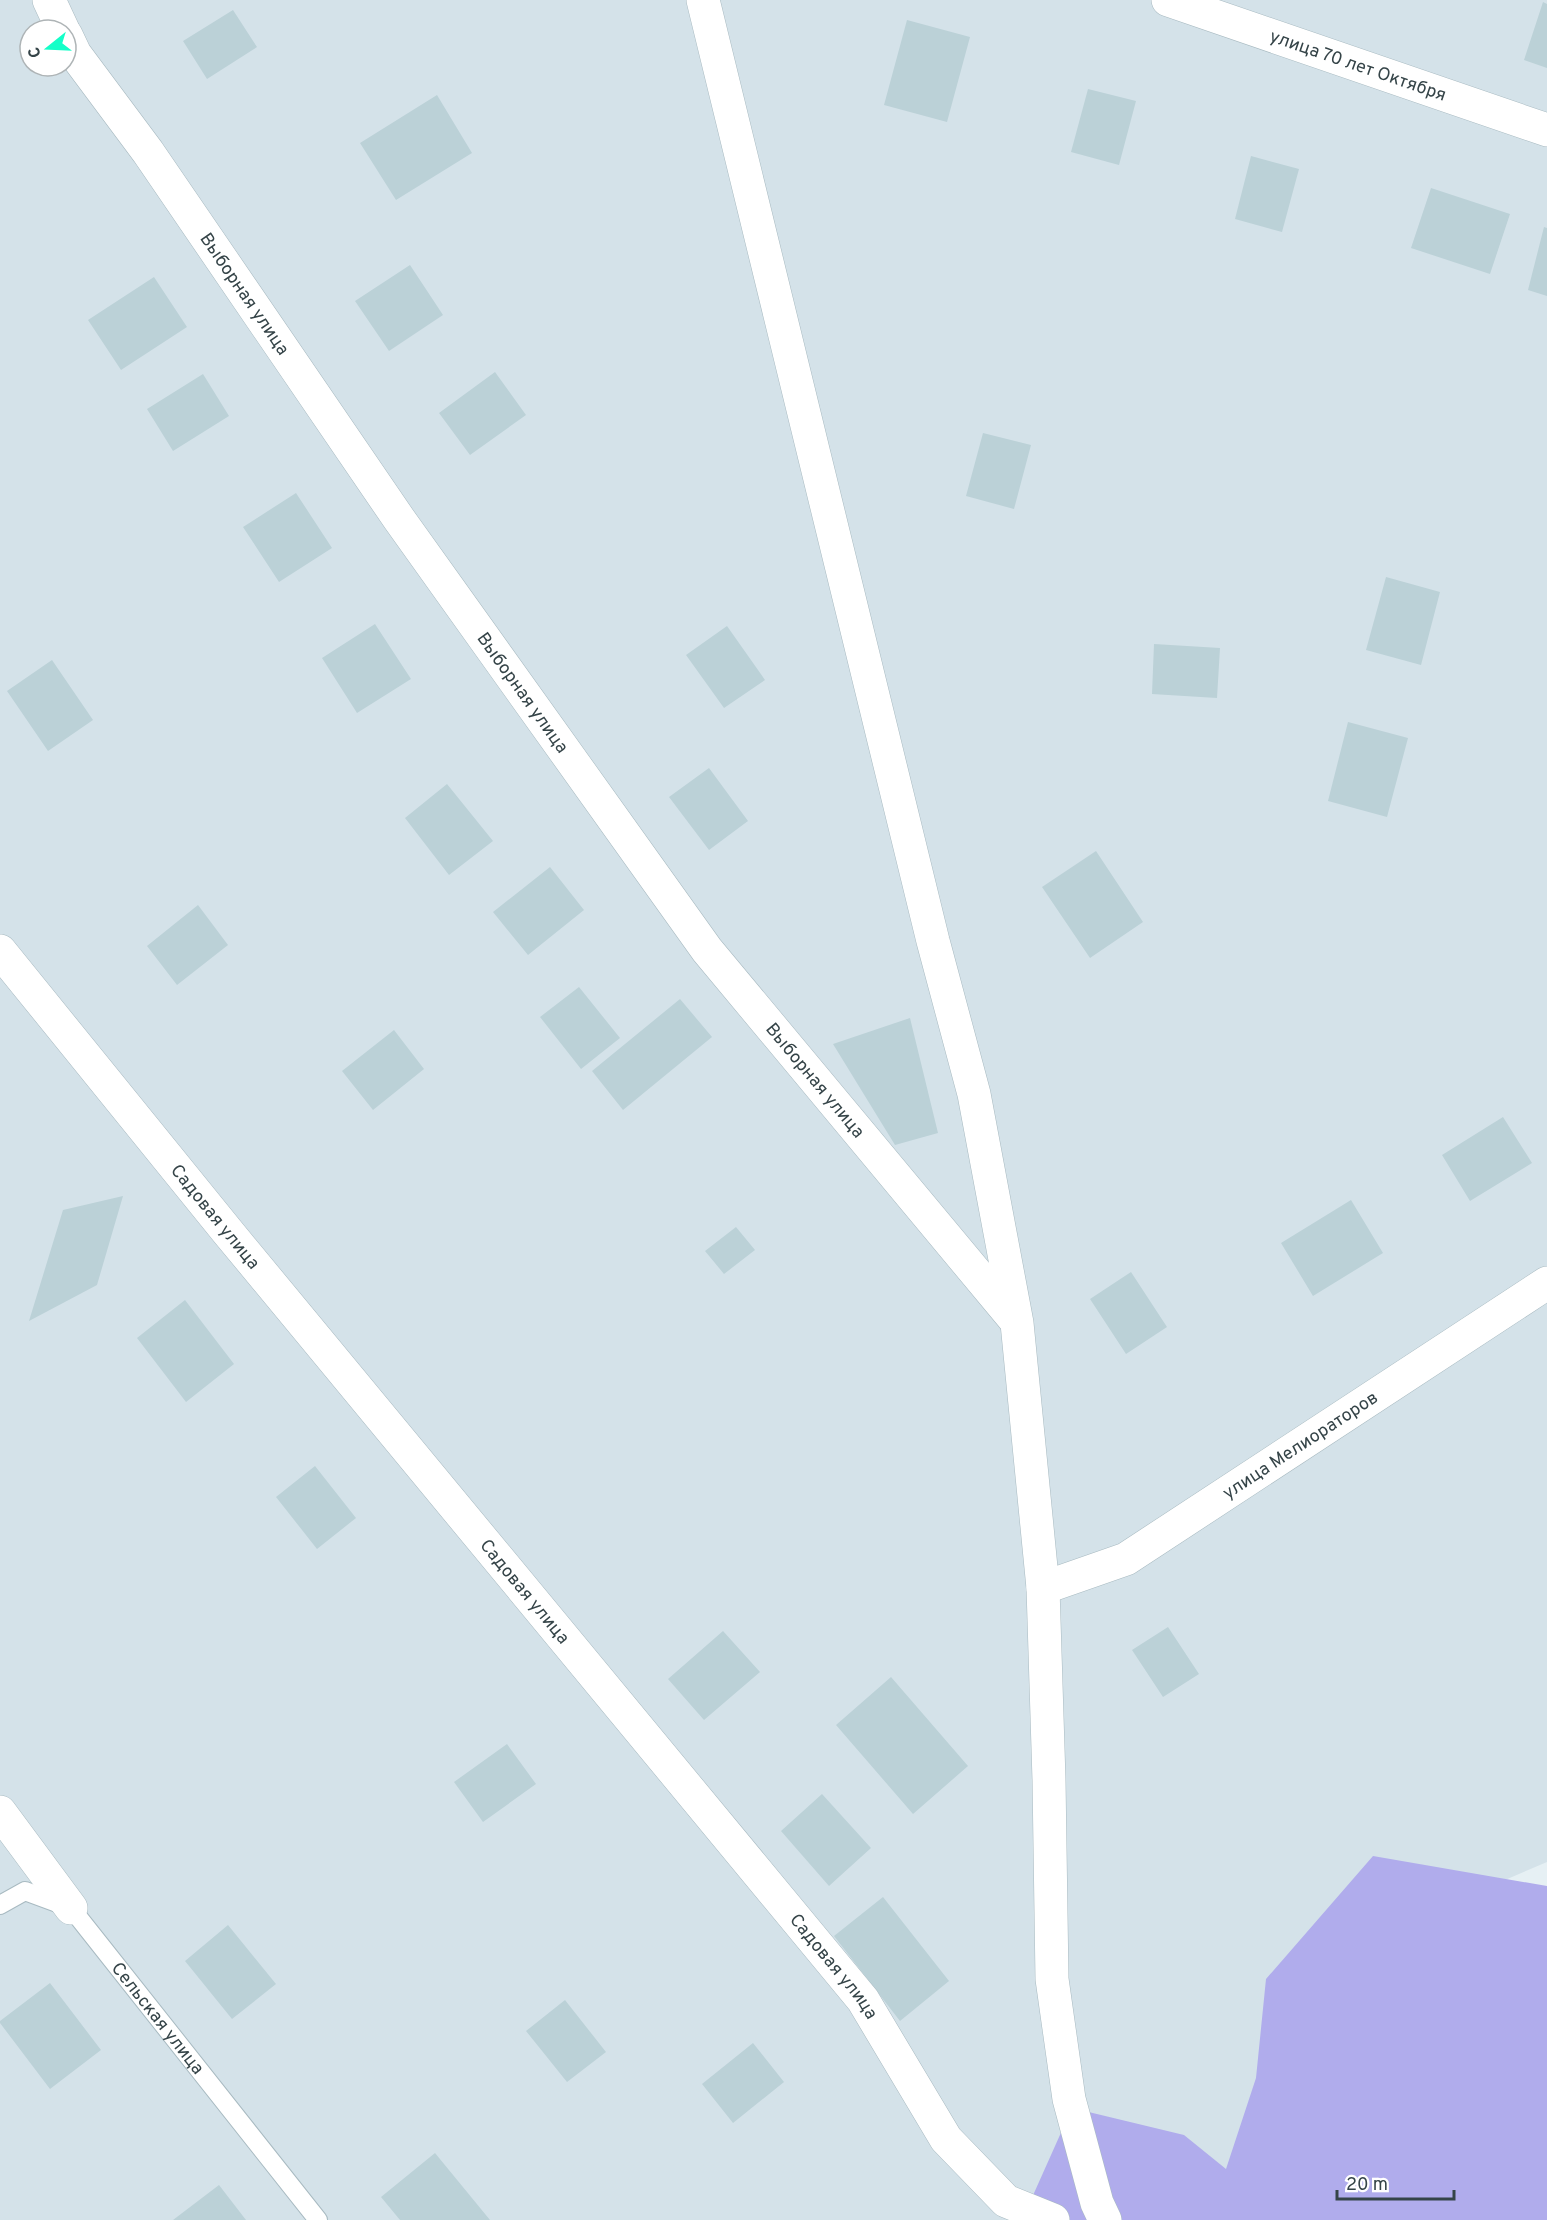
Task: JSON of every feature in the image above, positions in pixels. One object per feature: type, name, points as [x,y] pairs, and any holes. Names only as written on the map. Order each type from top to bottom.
[{"type":"street","points":[[49,0],[57,18]]},
{"type":"street","points":[[703,0],[933,941],[974,1094],[1017,1323],[1043,1588],[1052,1979],[1069,2099],[1101,2212],[1068,2220]]},
{"type":"street","name":"улица 70 лет Октября","points":[[1168,0],[1547,130]]},
{"type":"street","name":"Выборная улица","points":[[78,58],[148,152],[399,519],[707,950],[1017,1323]]},
{"type":"street","name":"Садовая улица","points":[[0,951],[242,1249],[863,2000],[946,2139],[1006,2201],[1053,2220]]},
{"type":"street","name":"улица Мелиораторов","points":[[1043,1588],[1126,1559],[1547,1283]]},
{"type":"street","name":"Сельская улица","points":[[0,1812],[71,1908]]},
{"type":"lane","points":[[0,1905],[25,1891],[71,1908]]},
{"type":"lane","name":"Сельская улица","points":[[71,1908],[318,2220]]},
{"type":"shaded area","points":[[0,0],[1547,0],[1547,1862],[1498,1883],[1547,2220],[0,2220]]},
{"type":"shaded area","points":[[1373,1856],[1547,1886],[1547,2220],[1022,2220],[1072,2108],[1184,2135],[1226,2169],[1256,2078],[1266,1979]]},
{"type":"building","points":[[1543,2],[1547,4],[1547,68],[1524,60]]},
{"type":"building","points":[[233,10],[257,47],[207,79],[183,41]]},
{"type":"building","points":[[907,20],[970,37],[947,122],[884,105]]},
{"type":"building","points":[[1088,89],[1136,101],[1119,165],[1071,152]]},
{"type":"building","points":[[437,95],[472,153],[396,200],[360,143]]},
{"type":"building","points":[[1251,156],[1299,169],[1282,232],[1235,219]]},
{"type":"building","points":[[1431,188],[1510,214],[1490,274],[1411,248]]},
{"type":"building","points":[[1544,227],[1547,228],[1547,296],[1528,290]]},
{"type":"building","points":[[410,265],[443,315],[389,351],[355,301]]},
{"type":"building","points":[[154,277],[187,327],[121,370],[88,320]]},
{"type":"building","points":[[495,372],[526,415],[470,455],[439,413]]},
{"type":"building","points":[[203,374],[229,416],[173,451],[147,409]]},
{"type":"building","points":[[983,433],[1031,445],[1014,509],[966,496]]},
{"type":"building","points":[[296,493],[332,548],[279,582],[243,527]]},
{"type":"building","points":[[1386,577],[1440,592],[1421,665],[1366,650]]},
{"type":"building","points":[[375,624],[411,679],[357,713],[322,658]]},
{"type":"building","points":[[727,626],[765,680],[724,708],[686,655]]},
{"type":"building","points":[[1154,644],[1220,648],[1217,698],[1152,694]]},
{"type":"building","points":[[52,660],[93,720],[48,751],[7,691]]},
{"type":"building","points":[[1348,722],[1408,738],[1387,817],[1328,801]]},
{"type":"building","points":[[709,768],[748,821],[709,850],[669,797]]},
{"type":"building","points":[[447,784],[493,841],[449,875],[405,818]]},
{"type":"building","points":[[1096,851],[1143,922],[1090,958],[1042,887]]},
{"type":"building","points":[[550,867],[584,910],[528,955],[493,912]]},
{"type":"building","points":[[198,905],[228,945],[177,985],[147,946]]},
{"type":"building","points":[[579,987],[620,1038],[581,1069],[540,1017]]},
{"type":"building","points":[[680,999],[712,1037],[623,1110],[592,1071]]},
{"type":"building","points":[[910,1018],[938,1133],[895,1145],[833,1044]]},
{"type":"building","points":[[394,1030],[424,1069],[373,1110],[342,1071]]},
{"type":"building","points":[[1503,1117],[1532,1163],[1470,1201],[1442,1155]]},
{"type":"building","points":[[123,1196],[97,1285],[29,1321],[63,1210]]},
{"type":"building","points":[[1351,1200],[1383,1253],[1313,1296],[1281,1243]]},
{"type":"building","points":[[736,1227],[755,1250],[724,1274],[705,1251]]},
{"type":"building","points":[[1131,1272],[1167,1327],[1126,1354],[1090,1299]]},
{"type":"building","points":[[185,1300],[234,1364],[186,1402],[137,1338]]},
{"type":"building","points":[[315,1466],[356,1518],[317,1549],[276,1497]]},
{"type":"building","points":[[1168,1627],[1199,1674],[1163,1697],[1132,1650]]},
{"type":"building","points":[[723,1631],[760,1672],[704,1720],[668,1679]]},
{"type":"building","points":[[891,1677],[968,1766],[913,1814],[836,1725]]},
{"type":"building","points":[[507,1744],[536,1784],[483,1822],[454,1782]]},
{"type":"building","points":[[822,1794],[871,1848],[829,1886],[781,1831]]},
{"type":"building","points":[[883,1897],[949,1981],[900,2021],[834,1936]]},
{"type":"building","points":[[228,1925],[276,1984],[232,2019],[185,1961]]},
{"type":"building","points":[[50,1983],[101,2050],[50,2089],[0,2021]]},
{"type":"building","points":[[565,2000],[606,2052],[567,2082],[526,2031]]},
{"type":"building","points":[[753,2043],[784,2082],[733,2123],[702,2084]]},
{"type":"building","points":[[435,2153],[490,2220],[400,2220],[381,2197]]},
{"type":"building","points":[[219,2185],[246,2220],[173,2220]]}]
